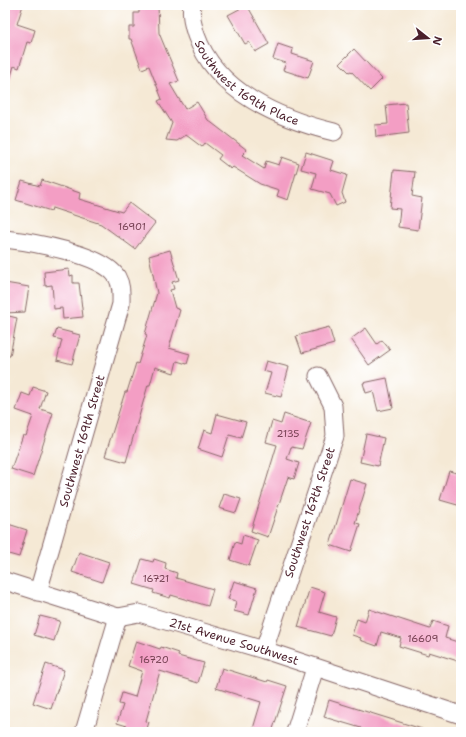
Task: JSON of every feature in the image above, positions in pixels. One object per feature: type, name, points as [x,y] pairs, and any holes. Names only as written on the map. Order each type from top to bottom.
[{"type":"street","name":"Southwest 169th Place","points":[[192,5],[193,25],[201,48],[213,67],[230,83],[251,100],[272,111],[313,127],[334,132]]},
{"type":"street","name":"Southwest 169th Street","points":[[5,239],[55,248],[93,260],[107,267],[116,276],[122,289],[121,304],[38,592]]},
{"type":"street","name":"Southwest 167th Street","points":[[264,650],[335,436],[334,406],[318,376]]},
{"type":"street","name":"21st Avenue Southwest","points":[[5,581],[118,617],[139,613],[264,650],[461,715]]},
{"type":"street","points":[[84,732],[118,617]]},
{"type":"street","points":[[295,732],[315,668]]},
{"type":"building","points":[[5,5],[23,5],[17,24],[35,30],[31,43],[27,42],[19,68],[14,66],[8,86],[5,86]]},
{"type":"building","points":[[139,5],[158,5],[159,33],[179,81],[170,84],[185,109],[197,102],[208,120],[247,150],[242,155],[264,169],[266,161],[279,165],[282,157],[299,163],[288,200],[277,196],[279,190],[260,184],[233,167],[231,169],[218,159],[221,155],[205,143],[202,147],[186,135],[177,141],[166,140],[172,123],[158,101],[162,99],[149,66],[142,69],[131,39],[129,39],[129,27],[134,27],[134,13],[139,13]]},
{"type":"building","points":[[247,5],[269,44],[255,52],[249,42],[245,44],[228,15]]},
{"type":"building","points":[[278,44],[293,49],[292,54],[314,61],[308,78],[283,70],[286,63],[273,59]]},
{"type":"building","points":[[354,49],[382,79],[370,91],[351,71],[349,72],[340,63]]},
{"type":"building","points":[[406,103],[409,133],[376,137],[375,125],[388,124],[386,105]]},
{"type":"building","points":[[306,152],[334,161],[331,170],[347,175],[342,193],[345,202],[336,206],[330,194],[312,189],[316,173],[301,169]]},
{"type":"building","points":[[394,170],[415,172],[412,196],[422,198],[418,230],[398,227],[400,209],[390,208]]},
{"type":"building","points":[[42,180],[80,193],[79,199],[122,212],[129,203],[155,223],[135,249],[101,224],[52,208],[51,211],[16,200],[22,181],[40,186]]},
{"type":"building","points":[[170,250],[179,280],[172,282],[174,289],[170,290],[175,308],[180,310],[169,348],[190,354],[187,364],[177,361],[174,373],[155,367],[150,385],[148,385],[126,462],[105,456],[125,392],[127,392],[136,363],[138,364],[157,293],[149,256]]},
{"type":"building","points":[[69,269],[70,276],[73,275],[73,283],[79,283],[83,317],[63,319],[62,308],[54,309],[52,285],[45,286],[44,272]]},
{"type":"building","points":[[5,283],[29,287],[25,312],[5,313]]},
{"type":"building","points":[[5,315],[17,318],[10,356],[5,356]]},
{"type":"building","points":[[329,327],[334,344],[302,353],[296,336]]},
{"type":"building","points":[[366,328],[377,344],[382,340],[390,350],[369,365],[351,339]]},
{"type":"building","points":[[57,329],[80,335],[72,364],[57,360],[62,340],[54,338]]},
{"type":"building","points":[[266,361],[289,367],[281,397],[265,393],[271,373],[263,371]]},
{"type":"building","points":[[387,378],[393,408],[378,411],[373,391],[366,393],[363,383]]},
{"type":"building","points":[[33,387],[46,391],[40,409],[53,413],[33,476],[11,469],[23,435],[26,436],[33,416],[16,410],[22,393],[30,396]]},
{"type":"building","points":[[217,414],[246,422],[241,438],[229,435],[222,457],[198,449],[204,430],[212,433]]},
{"type":"building","points":[[284,414],[311,423],[302,449],[291,447],[287,459],[299,463],[294,479],[288,477],[268,537],[251,531],[277,445],[266,442],[272,421],[281,424]]},
{"type":"building","points":[[366,434],[384,438],[378,466],[360,462]]},
{"type":"building","points":[[449,471],[461,474],[461,506],[440,500]]},
{"type":"building","points":[[350,479],[367,484],[355,523],[360,524],[351,552],[330,545]]},
{"type":"building","points":[[224,494],[241,499],[236,513],[219,508]]},
{"type":"building","points":[[5,523],[27,530],[19,557],[5,553],[8,534],[5,533]]},
{"type":"building","points":[[243,535],[258,540],[249,566],[230,560],[235,542],[241,544]]},
{"type":"building","points":[[79,552],[109,562],[102,582],[72,572]]},
{"type":"building","points":[[142,559],[153,562],[154,559],[166,563],[165,569],[177,573],[176,578],[213,589],[208,606],[171,595],[170,598],[153,593],[154,590],[134,584]]},
{"type":"building","points":[[234,581],[257,588],[249,615],[234,611],[236,601],[228,599]]},
{"type":"building","points":[[310,587],[325,592],[319,612],[336,617],[331,636],[298,627]]},
{"type":"building","points":[[369,609],[430,629],[433,621],[448,626],[445,638],[461,643],[461,662],[429,652],[428,655],[399,646],[401,638],[381,632],[377,646],[360,640],[361,638],[352,635],[357,619],[365,622]]},
{"type":"building","points":[[40,616],[60,621],[54,641],[34,635]]},
{"type":"building","points":[[136,641],[160,649],[161,647],[179,653],[178,656],[204,663],[198,683],[160,671],[146,721],[149,722],[146,732],[125,732],[127,726],[117,723],[123,705],[119,704],[122,693],[135,697],[142,671],[128,666]]},
{"type":"building","points":[[46,664],[64,670],[51,709],[33,703]]},
{"type":"building","points":[[222,668],[267,682],[268,680],[287,686],[272,732],[252,732],[261,702],[216,688]]},
{"type":"building","points":[[329,700],[422,729],[422,732],[360,732],[361,728],[324,717]]}]
